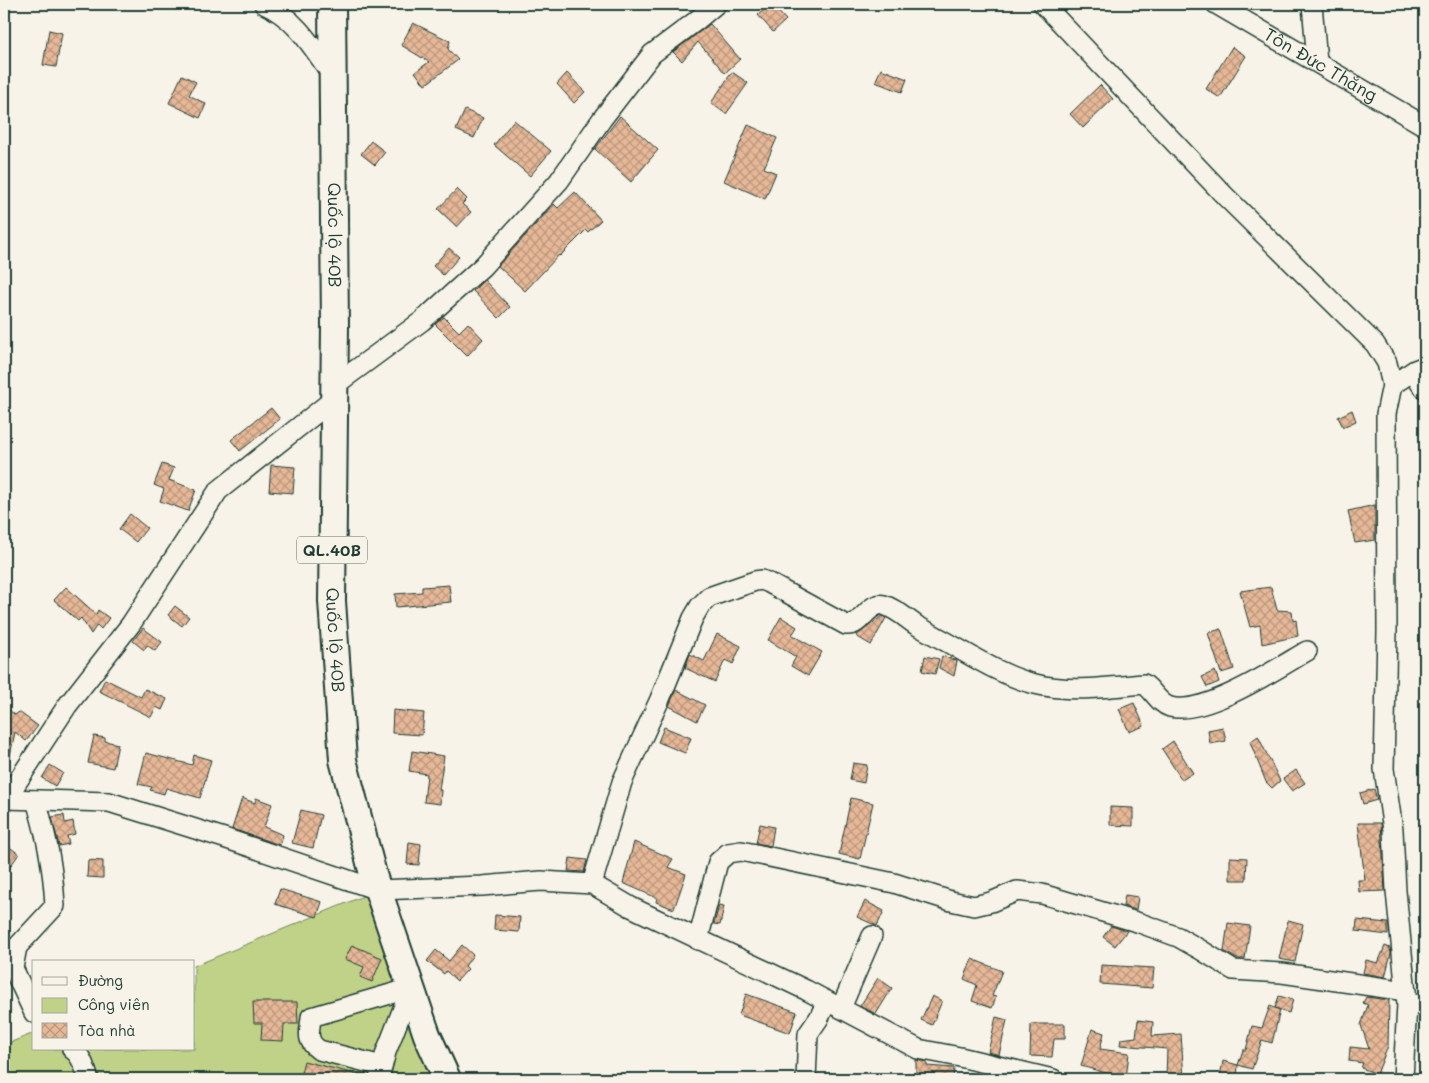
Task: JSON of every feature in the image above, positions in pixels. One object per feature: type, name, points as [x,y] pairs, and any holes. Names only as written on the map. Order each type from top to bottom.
[{"type":"highway","name":"Quốc lộ 40B","points":[[332,4],[334,392],[332,601],[343,760],[378,890],[427,1035],[447,1079]]},
{"type":"street","points":[[264,4],[289,19],[304,36],[332,75]]},
{"type":"street","points":[[716,4],[652,54],[602,119],[559,181],[483,266],[422,321],[334,392],[218,491],[132,624],[66,706],[6,794],[36,800],[109,802],[224,838],[378,890],[482,886],[541,881],[592,884],[631,907],[834,1005],[918,1049],[969,1058],[1053,1079]]},
{"type":"street","points":[[1043,4],[1225,196],[1375,344],[1387,363],[1392,385],[1386,414],[1387,632],[1384,769],[1393,830],[1396,891],[1413,1000],[1403,1079]]},
{"type":"street","name":"Tôn Đức Thắng","points":[[1216,4],[1425,126]]},
{"type":"street","points":[[1312,4],[1318,62]]},
{"type":"street","points":[[1392,385],[1420,368]]},
{"type":"street","points":[[1420,368],[1420,383],[1425,389]]},
{"type":"street","points":[[592,884],[622,782],[660,699],[693,618],[700,606],[709,598],[755,580],[769,583],[846,625],[857,623],[876,605],[882,604],[997,670],[1034,684],[1071,688],[1144,684],[1161,702],[1178,708],[1190,708],[1228,695],[1307,651]]},
{"type":"street","points":[[32,1009],[13,968],[17,947],[55,906],[54,875],[48,839],[36,800]]},
{"type":"street","points":[[698,940],[718,862],[728,853],[741,850],[894,883],[951,901],[974,906],[991,902],[1017,891],[1042,894],[1132,920],[1178,937],[1233,970],[1282,973],[1356,985],[1413,1000]]},
{"type":"street","points":[[806,1079],[808,1034],[819,1018],[834,1005],[872,936]]},
{"type":"street","points":[[411,988],[394,1027],[381,1073],[319,1050],[311,1044],[309,1038],[311,1017],[411,988]]},
{"type":"street","points":[[74,1050],[81,1059],[89,1079]]},
{"type":"green space","points":[[378,890],[463,1079],[4,1079],[4,1045],[32,1034],[32,1050],[195,1050],[195,966]]},
{"type":"building","points":[[771,4],[786,20],[773,32],[758,15]]},
{"type":"building","points":[[413,23],[450,41],[448,49],[458,60],[425,85],[415,72],[429,62],[401,45]]},
{"type":"building","points":[[710,24],[740,59],[725,73],[698,42],[682,61],[673,52]]},
{"type":"building","points":[[49,30],[62,33],[56,67],[43,65]]},
{"type":"building","points":[[1232,47],[1246,56],[1220,98],[1206,89]]},
{"type":"building","points":[[881,69],[907,79],[902,92],[875,82]]},
{"type":"building","points":[[732,72],[748,83],[726,114],[711,103]]},
{"type":"building","points":[[567,73],[585,92],[574,103],[557,84]]},
{"type":"building","points":[[182,75],[196,82],[189,95],[206,104],[200,118],[169,103]]},
{"type":"building","points":[[1100,85],[1113,99],[1083,128],[1070,114]]},
{"type":"building","points":[[465,110],[483,118],[474,138],[456,130]]},
{"type":"building","points":[[620,116],[658,150],[631,182],[595,149]]},
{"type":"building","points":[[514,120],[551,151],[530,176],[494,145]]},
{"type":"building","points":[[748,125],[777,138],[764,168],[776,173],[765,199],[724,181]]},
{"type":"building","points":[[371,141],[385,152],[375,165],[361,154]]},
{"type":"building","points":[[457,189],[467,199],[462,204],[471,212],[457,227],[438,209]]},
{"type":"building","points":[[575,192],[601,220],[588,232],[586,230],[559,255],[525,291],[498,266],[554,204],[558,208]]},
{"type":"building","points":[[449,248],[459,257],[443,275],[433,266]]},
{"type":"building","points":[[484,280],[510,307],[499,318],[473,291]]},
{"type":"building","points":[[444,317],[459,332],[468,323],[483,339],[467,356],[435,324]]},
{"type":"building","points":[[271,408],[280,419],[240,451],[231,440]]},
{"type":"building","points":[[1352,410],[1356,421],[1343,427],[1338,417]]},
{"type":"building","points":[[162,464],[174,468],[169,480],[196,490],[188,511],[160,501],[164,489],[154,485]]},
{"type":"building","points":[[271,465],[295,467],[293,493],[269,491]]},
{"type":"building","points":[[1375,505],[1375,540],[1355,543],[1348,511]]},
{"type":"building","points":[[130,514],[147,528],[136,542],[119,529]]},
{"type":"building","points":[[449,585],[451,602],[396,607],[395,594],[422,592],[422,587]]},
{"type":"building","points":[[66,587],[96,614],[98,610],[109,618],[101,629],[97,625],[91,634],[81,618],[78,621],[54,600]]},
{"type":"building","points":[[1271,587],[1277,610],[1292,611],[1293,621],[1296,620],[1298,636],[1262,644],[1260,625],[1250,627],[1240,591]]},
{"type":"building","points":[[175,606],[189,617],[182,626],[168,615]]},
{"type":"building","points":[[882,616],[886,618],[871,645],[856,636]]},
{"type":"building","points":[[781,617],[797,627],[792,635],[822,652],[808,676],[791,666],[796,657],[768,640]]},
{"type":"building","points":[[143,628],[162,642],[155,651],[147,645],[144,650],[133,641]]},
{"type":"building","points":[[1221,629],[1234,669],[1221,673],[1208,633]]},
{"type":"building","points":[[717,634],[741,646],[733,664],[725,660],[715,682],[685,668],[690,654],[704,661]]},
{"type":"building","points":[[925,656],[939,659],[935,674],[922,671]]},
{"type":"building","points":[[942,656],[957,661],[954,676],[939,668]]},
{"type":"building","points":[[1215,671],[1219,682],[1207,687],[1202,677]]},
{"type":"building","points":[[105,679],[141,697],[145,689],[167,699],[162,710],[156,707],[151,717],[99,691]]},
{"type":"building","points":[[676,690],[705,705],[697,721],[669,706]]},
{"type":"building","points":[[1134,703],[1144,726],[1129,732],[1119,709]]},
{"type":"building","points":[[4,706],[15,715],[19,712],[38,726],[26,741],[15,732],[9,761],[4,760]]},
{"type":"building","points":[[393,710],[424,713],[422,735],[392,733]]},
{"type":"building","points":[[664,727],[691,738],[685,753],[658,742]]},
{"type":"building","points":[[1223,727],[1226,741],[1210,744],[1208,730]]},
{"type":"building","points":[[94,736],[105,738],[105,741],[118,744],[113,768],[88,763]]},
{"type":"building","points":[[1258,736],[1280,781],[1272,788],[1266,782],[1250,742]]},
{"type":"building","points":[[1173,741],[1193,773],[1182,780],[1162,749]]},
{"type":"building","points":[[412,751],[444,756],[439,790],[441,790],[440,804],[424,802],[427,774],[409,771]]},
{"type":"building","points":[[146,753],[192,765],[194,755],[211,760],[200,798],[166,788],[164,794],[150,790],[152,787],[138,784]]},
{"type":"building","points":[[853,763],[867,765],[864,783],[850,780]]},
{"type":"building","points":[[50,765],[63,773],[55,786],[42,778]]},
{"type":"building","points":[[1296,770],[1305,783],[1292,791],[1283,779]]},
{"type":"building","points":[[1374,789],[1377,800],[1363,804],[1360,793]]},
{"type":"building","points":[[242,798],[255,803],[256,798],[272,804],[264,827],[283,835],[280,845],[232,829]]},
{"type":"building","points":[[851,798],[873,803],[860,859],[839,854]]},
{"type":"building","points":[[1110,807],[1133,808],[1133,826],[1110,825]]},
{"type":"building","points":[[301,810],[321,815],[313,848],[292,843]]},
{"type":"building","points":[[64,815],[65,823],[73,821],[75,834],[67,836],[69,844],[59,846],[52,817]]},
{"type":"building","points":[[1358,823],[1381,823],[1385,891],[1359,892],[1358,880],[1365,880]]},
{"type":"building","points":[[760,824],[774,827],[771,846],[756,843]]},
{"type":"building","points":[[409,842],[421,844],[419,865],[407,864]]},
{"type":"building","points":[[634,842],[673,859],[668,867],[686,874],[674,909],[656,902],[657,898],[623,883]]},
{"type":"building","points":[[4,843],[19,854],[4,875]]},
{"type":"building","points":[[1230,857],[1247,858],[1246,880],[1230,880]]},
{"type":"building","points":[[570,858],[587,860],[584,872],[568,871]]},
{"type":"building","points":[[88,860],[103,861],[103,878],[87,877]]},
{"type":"building","points":[[280,889],[322,902],[317,917],[275,904]]},
{"type":"building","points":[[1125,895],[1138,897],[1136,910],[1123,906]]},
{"type":"building","points":[[865,901],[884,911],[877,926],[857,917]]},
{"type":"building","points":[[719,905],[724,906],[720,925],[714,924]]},
{"type":"building","points":[[495,915],[520,917],[519,932],[494,930]]},
{"type":"building","points":[[1288,920],[1303,924],[1295,962],[1279,959]]},
{"type":"building","points":[[1357,920],[1388,923],[1388,935],[1356,931]]},
{"type":"building","points":[[1228,923],[1250,926],[1245,959],[1237,959],[1224,951]]},
{"type":"building","points":[[1111,926],[1127,931],[1115,946],[1103,937]]},
{"type":"building","points":[[352,945],[382,958],[372,982],[360,977],[364,967],[345,959]]},
{"type":"building","points":[[462,945],[473,955],[465,966],[468,969],[457,981],[446,971],[444,974],[427,961],[436,950],[449,961]]},
{"type":"building","points":[[1385,946],[1390,948],[1391,953],[1385,977],[1363,973],[1366,960],[1378,963]]},
{"type":"building","points":[[972,959],[1002,971],[992,996],[996,997],[992,1008],[972,1001],[977,985],[964,979]]},
{"type":"building","points":[[1101,965],[1154,968],[1152,988],[1100,984]]},
{"type":"building","points":[[878,978],[892,988],[876,1014],[860,1006]]},
{"type":"building","points":[[746,994],[797,1012],[790,1033],[739,1015]]},
{"type":"building","points":[[932,996],[942,1001],[932,1025],[921,1020]]},
{"type":"building","points":[[1279,996],[1293,1000],[1289,1013],[1275,1008]]},
{"type":"building","points":[[1366,997],[1389,1000],[1388,1046],[1377,1074],[1361,1068],[1363,1063],[1349,1061],[1350,1047],[1369,1049],[1361,1025],[1368,1005],[1363,1003]]},
{"type":"building","points":[[253,1002],[297,1002],[298,1024],[284,1024],[283,1041],[261,1040],[262,1023],[254,1023]]},
{"type":"building","points":[[1270,1006],[1280,1010],[1272,1043],[1262,1040],[1252,1069],[1238,1065],[1243,1050],[1246,1050],[1252,1026],[1262,1028]]},
{"type":"building","points":[[996,1017],[1007,1020],[999,1055],[988,1052]]},
{"type":"building","points":[[1138,1020],[1153,1022],[1152,1036],[1181,1034],[1184,1079],[1166,1078],[1167,1049],[1120,1045],[1121,1039],[1136,1037]]},
{"type":"building","points":[[1031,1024],[1065,1024],[1065,1039],[1054,1039],[1052,1057],[1030,1056]]},
{"type":"building","points":[[1092,1029],[1104,1033],[1100,1049],[1129,1053],[1126,1079],[1112,1079],[1113,1075],[1081,1066]]},
{"type":"building","points":[[916,1060],[927,1062],[927,1066],[954,1068],[953,1079],[916,1079]]},
{"type":"building","points":[[304,1061],[359,1075],[358,1079],[310,1079],[300,1077]]},
{"type":"building","points":[[1223,1061],[1238,1065],[1237,1079],[1220,1076]]}]
